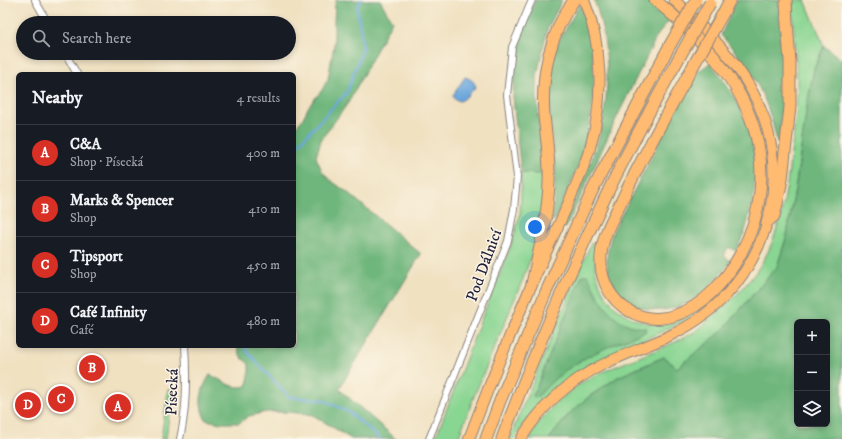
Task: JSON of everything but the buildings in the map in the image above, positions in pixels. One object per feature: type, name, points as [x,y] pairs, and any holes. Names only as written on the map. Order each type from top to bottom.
[{"type":"highway","points":[[532,284],[545,225],[549,197],[549,165],[544,116],[544,79],[548,57],[561,21],[574,0]]},
{"type":"highway","points":[[469,439],[491,382],[583,168],[590,148],[599,96],[599,65],[592,21],[584,0]]},
{"type":"highway","points":[[655,0],[690,30],[702,44],[724,71],[741,96],[752,121],[757,139],[760,158],[761,184],[756,212],[749,237],[736,261],[720,283],[704,299],[684,312],[664,318],[646,317],[632,313],[615,300],[605,283],[601,271],[601,251],[609,226],[631,181],[654,137],[692,68],[722,15],[730,0]]},
{"type":"highway","points":[[521,439],[540,412],[567,386],[602,365],[678,332],[711,310],[730,291],[746,269],[758,246],[767,222],[773,186],[772,156],[767,129],[758,102],[743,76],[727,54],[704,28],[674,0]]},
{"type":"highway","points":[[486,439],[500,401],[546,292],[592,190],[670,45],[696,0]]},
{"type":"highway","points":[[767,222],[774,216],[780,185],[790,107],[790,61],[786,0]]},
{"type":"highway","points":[[502,439],[514,406],[559,299],[604,200],[643,124],[711,1]]},
{"type":"street","points":[[35,0],[44,16]]},
{"type":"street","name":"Pod Dálnicí","points":[[429,439],[508,241],[514,209],[517,177],[507,95],[512,47],[532,0]]},
{"type":"street","points":[[69,60],[76,72]]},
{"type":"street","name":"Písecká","points":[[180,439],[184,421],[184,348]]},
{"type":"green space","points":[[336,0],[380,0],[392,21],[348,103],[321,140],[316,157],[322,171],[330,180],[347,192],[421,254],[339,389],[396,439],[351,439],[313,415],[290,412],[266,412],[249,416],[239,423],[221,423],[206,420],[203,414],[201,402],[202,391],[210,375],[232,386],[247,386],[249,364],[241,357],[238,348],[296,348],[296,126],[302,120],[309,106],[322,90],[328,79],[334,45]]},
{"type":"green space","points":[[535,0],[562,0],[547,30],[537,76],[542,174],[521,173],[513,98],[514,73],[522,32]]},
{"type":"green space","points":[[594,0],[647,0],[670,19],[657,36],[617,117],[566,228],[563,226],[581,187],[596,147],[604,111],[607,73],[606,54],[600,18]]},
{"type":"green space","points":[[737,0],[779,0],[783,79],[778,80],[778,87],[783,87],[779,141],[777,142],[772,120],[764,98],[754,78],[748,68],[721,35]]},
{"type":"green space","points":[[792,0],[805,0],[824,46],[814,69],[787,235],[777,267],[720,333],[677,368],[664,357],[618,377],[590,396],[570,413],[549,439],[529,439],[549,410],[576,387],[596,375],[667,346],[696,331],[737,295],[761,264],[773,240],[782,210],[794,130],[797,79]]},
{"type":"green space","points":[[580,4],[589,32],[592,49],[594,86],[592,111],[581,156],[554,221],[552,220],[555,194],[555,170],[549,109],[551,64],[557,44]]},
{"type":"green space","points":[[824,46],[842,60],[842,439],[549,439],[570,413],[590,396],[618,377],[664,357],[677,368],[720,333],[777,267],[787,235],[814,69]]},
{"type":"green space","points":[[710,63],[734,96],[749,132],[755,170],[754,190],[749,216],[745,231],[736,251],[728,247],[724,256],[731,261],[706,290],[694,299],[678,307],[649,310],[631,303],[617,289],[610,278],[607,260],[610,241],[613,231],[689,85],[699,71]]},
{"type":"green space","points":[[521,173],[542,174],[543,195],[541,218],[534,249],[458,439],[435,439],[509,251],[520,215]]},
{"type":"green space","points":[[591,243],[598,246],[595,268],[603,291],[616,308],[625,314],[645,322],[667,324],[684,318],[701,306],[703,309],[674,326],[607,357],[576,374],[548,396],[525,423],[515,439],[509,439]]},
{"type":"green space","points":[[582,275],[588,275],[595,291],[611,313],[625,323],[646,328],[645,332],[587,357],[556,378],[536,398],[533,396]]},
{"type":"green space","points":[[168,390],[172,390],[166,439],[161,439]]},
{"type":"water","points":[[465,77],[472,80],[476,87],[460,101],[455,99],[453,95]]},
{"type":"waterway","points":[[296,147],[347,92],[363,48],[357,7],[361,0]]},
{"type":"waterway","points":[[245,348],[289,397],[324,400],[350,413],[380,439]]},
{"type":"place","name":"Marks & Spencer","points":[[92,368]]},
{"type":"place","name":"Tipsport","points":[[61,399]]},
{"type":"place","name":"Café Infinity","points":[[28,405]]},
{"type":"place","name":"C&A","points":[[118,407]]}]
